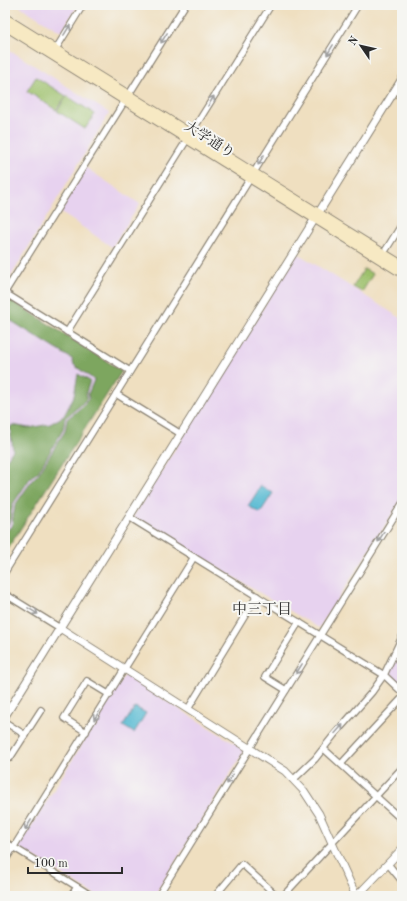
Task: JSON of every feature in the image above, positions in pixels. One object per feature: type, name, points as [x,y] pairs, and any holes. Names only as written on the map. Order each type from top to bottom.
[{"type":"main road","name":"大学通り","points":[[5,18],[54,53]]},
{"type":"main road","name":"大学通り","points":[[5,26],[54,53],[317,216],[382,257],[402,273]]},
{"type":"main road","name":"大学通り","points":[[382,257],[402,265]]},
{"type":"street","points":[[54,53],[83,5]]},
{"type":"street","points":[[130,371],[5,293],[184,5]]},
{"type":"street","points":[[67,332],[271,5]]},
{"type":"street","points":[[5,572],[358,5]]},
{"type":"street","points":[[5,716],[402,79]]},
{"type":"street","points":[[382,257],[402,224]]},
{"type":"street","points":[[116,394],[181,434]]},
{"type":"street","points":[[158,896],[402,504]]},
{"type":"street","points":[[129,517],[384,675],[402,692]]},
{"type":"street","points":[[5,861],[110,695],[194,557]]},
{"type":"street","points":[[5,594],[285,771],[294,779],[312,802],[319,814],[357,896],[402,849]]},
{"type":"street","points":[[188,709],[257,596]]},
{"type":"street","points":[[286,690],[265,677],[299,622]]},
{"type":"street","points":[[294,779],[324,749],[334,735],[372,692],[384,675],[402,637]]},
{"type":"street","points":[[86,732],[64,718],[87,681],[110,695]]},
{"type":"street","points":[[341,764],[402,698]]},
{"type":"street","points":[[5,754],[10,758],[40,710]]},
{"type":"street","points":[[5,722],[25,735]]},
{"type":"street","points":[[324,749],[402,820]]},
{"type":"street","points":[[283,896],[402,768]]},
{"type":"street","points":[[5,842],[92,896]]},
{"type":"street","points":[[215,896],[242,864],[277,896]]},
{"type":"street","points":[[388,864],[402,881]]},
{"type":"street","points":[[71,896],[77,887]]},
{"type":"shaded area","points":[[18,5],[78,5],[61,32]]},
{"type":"shaded area","points":[[5,47],[109,113],[5,286]]},
{"type":"shaded area","points":[[85,167],[140,204],[112,247],[57,210]]},
{"type":"shaded area","points":[[297,253],[402,319],[402,499],[319,628],[133,517]]},
{"type":"shaded area","points":[[5,296],[122,371],[5,553]]},
{"type":"shaded area","points":[[402,646],[402,688],[387,674]]},
{"type":"shaded area","points":[[125,675],[245,750],[154,896],[97,896],[19,848]]},
{"type":"green space","points":[[36,77],[66,96],[56,110],[27,91]]},
{"type":"green space","points":[[67,96],[95,114],[85,129],[57,111]]},
{"type":"green space","points":[[364,269],[373,274],[362,292],[353,287]]},
{"type":"green space","points":[[5,296],[122,371],[5,553],[5,533],[12,525],[15,505],[39,473],[65,431],[67,419],[83,406],[89,398],[88,394],[94,380],[74,365],[72,359],[5,317]]},
{"type":"green space","points":[[78,374],[90,381],[86,393],[87,398],[65,418],[63,430],[38,472],[31,477],[13,504],[9,523],[5,528],[5,462],[13,450],[10,428],[12,425],[29,428],[50,424],[64,416],[74,396]]},
{"type":"water","points":[[261,486],[273,493],[260,513],[248,506]]},
{"type":"water","points":[[135,707],[146,713],[134,733],[123,726]]},
{"type":"district","name":"中三丁目","points":[[262,609]]}]
